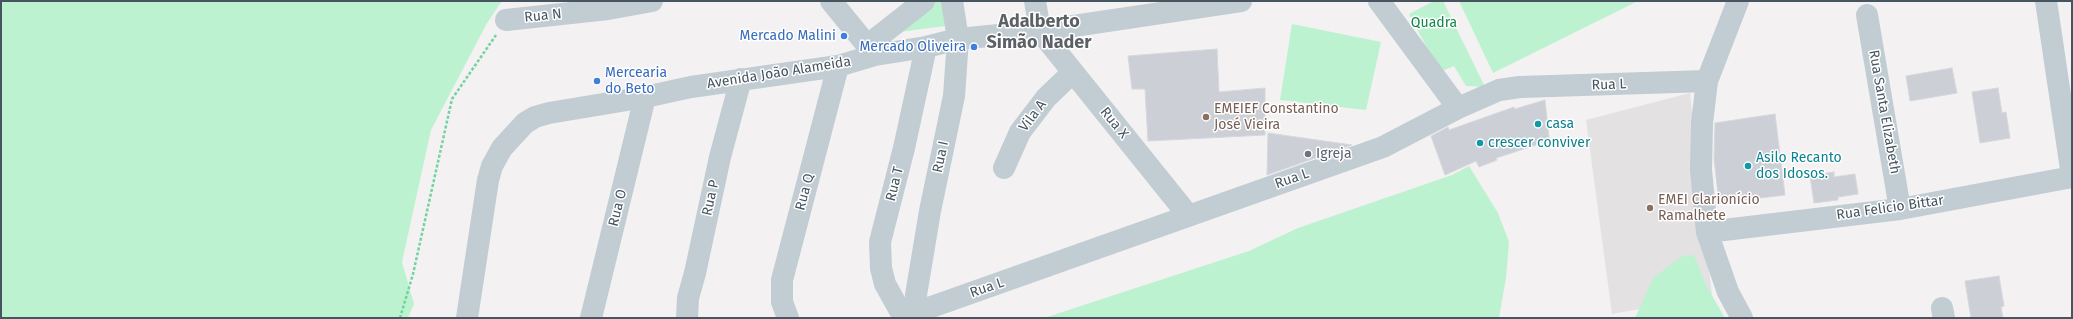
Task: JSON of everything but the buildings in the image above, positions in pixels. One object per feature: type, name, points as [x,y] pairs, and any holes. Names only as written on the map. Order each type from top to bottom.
[{"type":"street","name":"Rua N","points":[[506,20],[608,9],[652,1]]},
{"type":"street","points":[[831,1],[872,50],[924,1]]},
{"type":"street","name":"Rua I","points":[[909,316],[916,295],[930,211],[954,96],[958,39],[952,1]]},
{"type":"street","points":[[1035,1],[1040,31]]},
{"type":"street","name":"Avenida João Alameida","points":[[467,318],[488,180],[492,166],[502,148],[525,123],[535,117],[549,113],[645,98],[691,87],[838,66],[872,50],[926,47],[958,39],[1040,31],[1136,8],[1241,1]]},
{"type":"street","points":[[1379,1],[1458,108]]},
{"type":"street","points":[[1738,1],[1707,81],[1702,123],[1701,170],[1708,232],[1728,292],[1742,318]]},
{"type":"street","points":[[2046,1],[2072,177]]},
{"type":"street","name":"Rua Santa Elizabeth","points":[[1867,15],[1900,209]]},
{"type":"street","name":"Rua X","points":[[1040,31],[1188,215]]},
{"type":"street","name":"Rua T","points":[[909,316],[885,284],[881,268],[880,242],[904,148],[926,47]]},
{"type":"street","name":"Rua Q","points":[[788,318],[782,302],[782,280],[838,66]]},
{"type":"street","name":"Vila A","points":[[1004,168],[1020,132],[1046,98],[1073,72]]},
{"type":"street","name":"Rua P","points":[[687,318],[688,298],[696,273],[720,157],[741,79]]},
{"type":"street","name":"Rua L","points":[[909,316],[1188,215],[1383,147],[1458,108],[1499,90],[1520,87],[1707,81]]},
{"type":"street","name":"Rua O","points":[[591,318],[645,98]]},
{"type":"street","name":"Rua Felicio Bittar","points":[[1708,232],[1900,209],[2072,177]]},
{"type":"path","points":[[400,318],[413,274],[452,99],[506,20]]},
{"type":"shaded area","name":"EMEI Clarionício Ramalhete","points":[[1690,93],[1712,296],[1612,314],[1586,120]]},
{"type":"green space","points":[[1,1],[502,1],[487,23],[431,130],[402,262],[414,304],[408,318],[1,318]]},
{"type":"green space","points":[[906,1],[947,1],[948,17],[945,26],[884,34],[888,18]]},
{"type":"green space","name":"Quadra","points":[[1434,1],[1443,1],[1485,87],[1466,86],[1454,66],[1440,72],[1409,14]]},
{"type":"green space","points":[[1459,1],[1638,1],[1493,73]]},
{"type":"green space","points":[[1292,24],[1381,42],[1366,110],[1280,100]]},
{"type":"green space","points":[[1469,166],[1498,213],[1509,242],[1506,278],[1499,318],[1044,318],[1249,251],[1298,228],[1452,175]]},
{"type":"green space","points":[[1694,255],[1706,285],[1725,318],[1635,318],[1653,278],[1682,256]]},
{"type":"place","name":"Mercado Malini","points":[[844,36]]},
{"type":"place","name":"Mercado Oliveira","points":[[974,47]]},
{"type":"place","name":"Mercearia do Beto","points":[[597,81]]},
{"type":"place","name":"EMEIEF Constantino José Vieira","points":[[1206,117]]},
{"type":"place","name":"casa","points":[[1538,124]]},
{"type":"place","name":"crescer conviver","points":[[1480,143]]},
{"type":"place","name":"Igreja","points":[[1308,154]]},
{"type":"place","name":"Asilo Recanto dos Idosos.","points":[[1748,166]]},
{"type":"place","name":"EMEI Clarionício Ramalhete","points":[[1650,208]]},
{"type":"district","name":"Adalberto Simão Nader","points":[[1039,32]]}]
